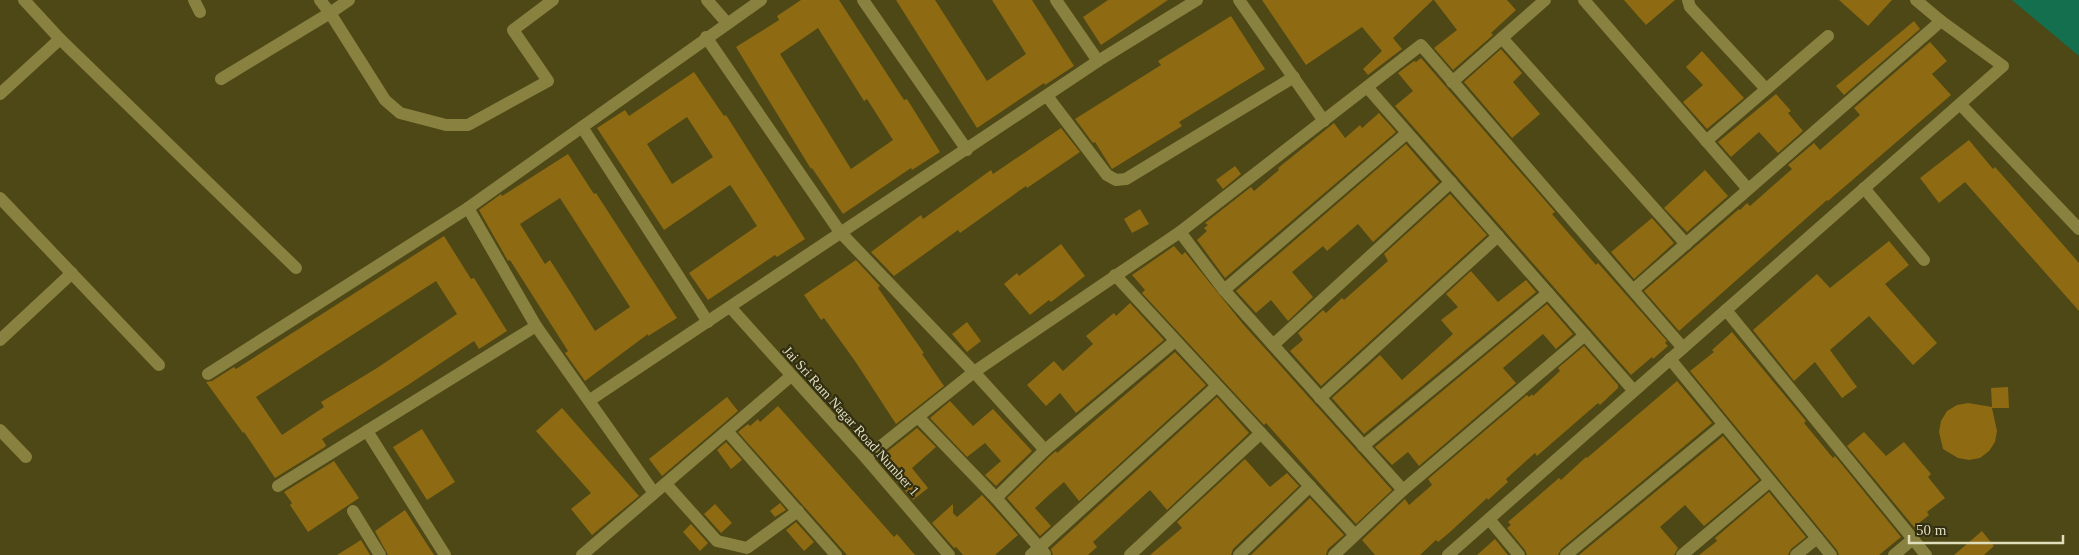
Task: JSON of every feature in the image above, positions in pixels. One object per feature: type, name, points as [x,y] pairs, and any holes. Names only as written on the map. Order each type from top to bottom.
[{"type":"street","points":[[24,0],[60,39],[296,268]]},
{"type":"street","points":[[194,0],[200,12]]},
{"type":"street","points":[[320,0],[385,100],[400,113],[446,126],[468,125],[548,81],[513,30],[553,0]]},
{"type":"street","points":[[221,78],[349,0]]},
{"type":"street","points":[[707,0],[727,23]]},
{"type":"street","points":[[208,374],[468,208],[582,128],[706,37],[761,0]]},
{"type":"street","points":[[863,0],[967,150]]},
{"type":"street","points":[[1056,0],[1098,61]]},
{"type":"street","points":[[590,400],[731,308],[840,232],[967,150],[1098,61],[1198,0]]},
{"type":"street","points":[[1239,0],[1324,121]]},
{"type":"street","points":[[1452,82],[1545,0]]},
{"type":"street","points":[[1584,0],[1748,189]]},
{"type":"street","points":[[1688,0],[1690,7],[1766,90]]},
{"type":"street","points":[[1448,555],[2003,66],[1941,21],[1916,0]]},
{"type":"street","points":[[1633,290],[1941,21]]},
{"type":"street","points":[[1706,141],[1828,36]]},
{"type":"street","points":[[706,37],[840,232],[974,372],[1045,450]]},
{"type":"street","points":[[1502,38],[1686,244]]},
{"type":"street","points":[[0,94],[60,39]]},
{"type":"street","points":[[866,458],[974,372],[1114,275],[1180,232],[1421,45],[1683,348]]},
{"type":"street","points":[[1047,96],[1107,175],[1116,180],[1126,179],[1294,77]]},
{"type":"street","points":[[1366,87],[1634,390]]},
{"type":"street","points":[[1960,104],[2079,228]]},
{"type":"street","points":[[582,128],[708,322]]},
{"type":"street","points":[[1224,290],[1406,133]]},
{"type":"street","points":[[1273,345],[1451,182]]},
{"type":"street","points":[[1864,188],[1924,260]]},
{"type":"street","points":[[0,198],[159,365]]},
{"type":"street","points":[[468,208],[536,326],[654,493]]},
{"type":"street","points":[[1180,232],[1224,290],[1403,490]]},
{"type":"street","points":[[1320,398],[1498,236]]},
{"type":"street","points":[[0,340],[72,273]]},
{"type":"street","points":[[1114,275],[1355,535]]},
{"type":"street","points":[[1363,446],[1548,293]]},
{"type":"street","name":"Jai Sri Ram Nagar Road Number 1","points":[[731,308],[866,458],[949,555]]},
{"type":"street","points":[[1726,310],[1926,555]]},
{"type":"street","points":[[278,486],[536,326]]},
{"type":"street","points":[[1334,555],[1403,490],[1585,335]]},
{"type":"street","points":[[996,498],[1045,450],[1176,341]]},
{"type":"street","points":[[1670,359],[1831,555]]},
{"type":"street","points":[[584,554],[791,376]]},
{"type":"street","points":[[918,416],[996,498],[1038,553],[1217,386]]},
{"type":"street","points":[[1566,555],[1724,425]]},
{"type":"street","points":[[0,430],[26,457]]},
{"type":"street","points":[[367,431],[445,555]]},
{"type":"street","points":[[727,431],[836,555]]},
{"type":"street","points":[[1137,553],[1261,433]]},
{"type":"street","points":[[1682,555],[1770,482]]},
{"type":"street","points":[[666,484],[717,540],[748,548],[798,511]]},
{"type":"street","points":[[1239,555],[1310,486]]},
{"type":"street","points":[[353,511],[380,555]]},
{"type":"street","points":[[1489,519],[1519,555]]},
{"type":"street","points":[[1796,555],[1817,538]]},
{"type":"street","points":[[1894,555],[1913,539]]},
{"type":"green space","points":[[2012,0],[2079,0],[2079,56]]},
{"type":"building","points":[[801,0],[839,0],[904,100],[907,99],[940,152],[912,170],[911,168],[843,214],[811,169],[736,47],[779,20],[777,16]],"holes":[[[818,28],[864,101],[867,99],[893,140],[851,169],[780,54]]]},
{"type":"building","points":[[896,0],[935,0],[987,81],[1026,54],[992,0],[1032,0],[1074,66],[1045,85],[1044,83],[977,128]]},
{"type":"building","points":[[1108,0],[1168,0],[1101,45],[1083,17]]},
{"type":"building","points":[[1262,0],[1433,0],[1393,38],[1402,49],[1368,75],[1363,69],[1382,51],[1362,27],[1306,65]]},
{"type":"building","points":[[1434,0],[1507,0],[1516,10],[1491,33],[1493,35],[1453,70],[1434,48],[1457,30]]},
{"type":"building","points":[[1624,0],[1675,0],[1646,25]]},
{"type":"building","points":[[1839,0],[1892,0],[1868,26]]},
{"type":"building","points":[[1231,16],[1265,69],[1179,122],[1182,126],[1112,169],[1095,142],[1093,143],[1075,119],[1161,65],[1158,61]]},
{"type":"building","points":[[1914,21],[1920,29],[1844,95],[1836,86]]},
{"type":"building","points":[[1930,42],[1947,61],[1932,74],[1951,95],[1827,200],[1679,331],[1644,291],[1739,209],[1747,203],[1750,206],[1792,169],[1788,165],[1814,143],[1820,150],[1860,115],[1854,108]]},
{"type":"building","points":[[1501,49],[1522,73],[1513,82],[1540,114],[1512,138],[1464,82]]},
{"type":"building","points":[[1702,51],[1744,98],[1707,129],[1683,102],[1703,85],[1686,67]]},
{"type":"building","points":[[1421,58],[1555,212],[1552,214],[1596,265],[1598,263],[1667,341],[1665,343],[1668,346],[1631,375],[1395,106],[1413,91],[1398,73]]},
{"type":"building","points":[[694,72],[724,116],[726,115],[805,239],[777,257],[775,255],[708,300],[689,273],[757,226],[730,185],[664,230],[597,128],[625,110],[629,116]],"holes":[[[687,117],[713,157],[672,184],[647,144]]]},
{"type":"building","points":[[1776,94],[1791,111],[1788,113],[1803,131],[1778,153],[1759,132],[1731,157],[1718,142]]},
{"type":"building","points":[[1379,113],[1396,132],[1225,278],[1197,240],[1207,231],[1204,228],[1208,225],[1205,223],[1251,187],[1254,191],[1279,170],[1278,168],[1334,123],[1345,138],[1360,125],[1362,128]]},
{"type":"building","points":[[1061,128],[1080,152],[1027,188],[1026,186],[960,233],[958,230],[894,276],[871,252],[921,215],[923,219],[991,170],[993,174]]},
{"type":"building","points":[[1969,140],[2079,263],[2079,311],[1965,182],[1939,203],[1920,178]]},
{"type":"building","points":[[1406,144],[1439,182],[1373,242],[1358,224],[1327,251],[1323,246],[1292,272],[1313,297],[1288,321],[1271,300],[1256,313],[1236,291]]},
{"type":"building","points":[[568,154],[594,194],[596,193],[677,318],[648,336],[648,334],[585,381],[565,353],[568,351],[510,260],[508,261],[479,210],[501,194],[502,196]],"holes":[[[560,198],[630,307],[595,331],[550,260],[545,264],[520,224]]]},
{"type":"building","points":[[1235,166],[1241,174],[1223,189],[1216,180]]},
{"type":"building","points":[[1705,170],[1728,196],[1687,232],[1664,208]]},
{"type":"building","points":[[1450,194],[1487,235],[1321,386],[1290,351],[1303,340],[1298,333],[1323,310],[1326,313],[1342,298],[1344,300],[1388,261],[1384,254]]},
{"type":"building","points":[[1140,209],[1149,224],[1132,233],[1124,219]]},
{"type":"building","points":[[1652,218],[1674,243],[1634,279],[1611,252]]},
{"type":"building","points":[[444,236],[471,279],[474,278],[507,331],[479,349],[474,341],[322,439],[326,445],[325,447],[275,478],[244,432],[206,382],[212,381],[234,367],[236,369]],"holes":[[[436,281],[457,314],[377,368],[321,402],[324,407],[282,435],[256,397]]]},
{"type":"building","points":[[1889,241],[1909,265],[1885,284],[1937,343],[1913,365],[1869,316],[1830,350],[1857,387],[1842,398],[1815,362],[1794,381],[1753,330],[1817,274],[1830,288]]},
{"type":"building","points":[[1061,244],[1085,276],[1051,302],[1049,300],[1030,315],[1004,284],[1017,273],[1019,276]]},
{"type":"building","points":[[1174,246],[1182,255],[1185,252],[1243,324],[1392,490],[1356,524],[1266,423],[1264,425],[1142,293],[1145,290],[1132,275]]},
{"type":"building","points":[[856,260],[880,286],[878,288],[924,353],[922,354],[944,386],[896,424],[855,361],[824,318],[821,320],[804,295]]},
{"type":"building","points":[[1471,271],[1498,302],[1526,280],[1536,292],[1364,434],[1332,398],[1380,355],[1402,380],[1453,334],[1441,320],[1458,307],[1446,294]]},
{"type":"building","points":[[1130,303],[1164,340],[1076,413],[1060,393],[1046,406],[1027,385],[1054,361],[1063,371],[1093,344],[1086,336],[1114,313],[1116,316]]},
{"type":"building","points":[[1547,304],[1573,334],[1556,349],[1543,334],[1503,368],[1516,383],[1419,466],[1408,452],[1392,465],[1375,447]]},
{"type":"building","points":[[967,322],[981,341],[967,352],[952,334]]},
{"type":"building","points":[[1732,332],[1806,421],[1804,423],[1833,458],[1835,456],[1901,537],[1879,555],[1839,555],[1837,550],[1690,371],[1714,352],[1712,350]]},
{"type":"building","points":[[1584,346],[1618,385],[1618,388],[1537,456],[1535,453],[1506,479],[1508,482],[1488,500],[1487,498],[1450,532],[1438,542],[1436,540],[1420,555],[1375,555],[1362,540],[1405,499],[1409,505],[1432,485],[1428,479],[1527,395],[1529,397],[1532,394],[1533,396],[1560,371],[1558,368]]},
{"type":"building","points":[[1175,352],[1206,385],[1079,501],[1064,482],[1050,494],[1035,508],[1051,526],[1040,536],[1007,498],[1050,456],[1056,451],[1057,453]]},
{"type":"building","points":[[1677,381],[1712,423],[1561,549],[1558,555],[1527,555],[1507,528],[1511,525],[1508,522],[1559,478],[1561,480]]},
{"type":"building","points":[[2008,387],[2009,408],[1992,408],[1997,431],[1995,442],[1989,451],[1980,458],[1969,460],[1958,458],[1943,449],[1939,432],[1941,421],[1947,411],[1957,405],[1968,403],[1992,407],[1991,388]]},
{"type":"building","points":[[727,397],[738,411],[662,476],[649,459]]},
{"type":"building","points":[[1217,397],[1249,433],[1167,510],[1150,490],[1093,542],[1097,547],[1088,555],[1053,555],[1051,549]]},
{"type":"building","points":[[950,401],[973,426],[993,409],[1032,451],[996,486],[985,475],[1001,461],[985,443],[967,457],[930,418]]},
{"type":"building","points":[[778,406],[894,537],[897,534],[915,555],[847,555],[738,432],[748,424],[750,426],[758,419],[760,422]]},
{"type":"building","points":[[562,408],[639,496],[592,535],[571,509],[591,493],[536,431]]},
{"type":"building","points":[[917,428],[936,447],[912,468],[928,488],[913,500],[878,459]]},
{"type":"building","points":[[422,429],[455,482],[427,500],[393,447]]},
{"type":"building","points":[[1864,432],[1886,456],[1904,442],[1931,474],[1928,477],[1945,498],[1927,512],[1929,515],[1914,527],[1847,446]]},
{"type":"building","points":[[1723,436],[1759,480],[1704,526],[1685,505],[1660,527],[1678,548],[1674,555],[1579,555]]},
{"type":"building","points":[[726,442],[742,460],[731,469],[717,450]]},
{"type":"building","points":[[1245,459],[1270,487],[1287,473],[1299,486],[1233,549],[1231,555],[1150,555],[1182,528],[1177,522]]},
{"type":"building","points":[[334,461],[359,498],[308,532],[290,505],[292,503],[284,492]]},
{"type":"building","points":[[1769,492],[1806,537],[1791,549],[1788,555],[1699,555],[1717,541],[1715,538]]},
{"type":"building","points":[[982,495],[1018,535],[995,555],[963,555],[956,547],[954,548],[932,523],[953,504],[953,513],[957,517]]},
{"type":"building","points":[[1310,498],[1344,535],[1328,549],[1326,555],[1251,555]]},
{"type":"building","points":[[780,503],[786,510],[775,517],[770,511]]},
{"type":"building","points":[[715,504],[732,523],[721,533],[704,514]]},
{"type":"building","points":[[405,510],[434,555],[388,555],[375,531]]},
{"type":"building","points":[[796,522],[814,542],[804,551],[786,530]]},
{"type":"building","points":[[691,524],[708,543],[700,551],[683,532]]},
{"type":"building","points":[[1982,531],[1994,546],[1984,555],[1954,555]]},
{"type":"building","points":[[1495,539],[1508,555],[1477,555]]},
{"type":"building","points":[[361,540],[370,555],[337,555]]}]
